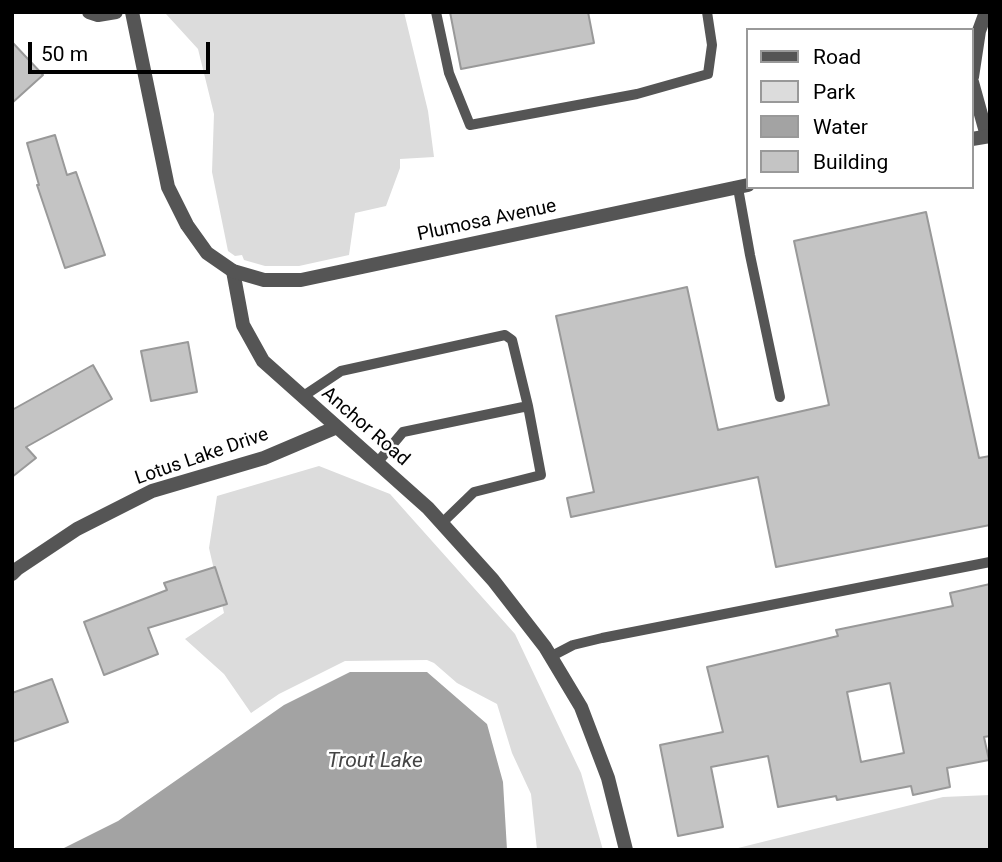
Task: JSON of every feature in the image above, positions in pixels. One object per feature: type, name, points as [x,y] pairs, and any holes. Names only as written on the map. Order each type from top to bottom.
[{"type":"street","points":[[89,12],[98,15],[116,12]]},
{"type":"street","points":[[132,12],[168,187],[187,225],[208,253],[233,271]]},
{"type":"street","points":[[974,64],[979,31],[986,12]]},
{"type":"street","points":[[974,91],[985,140]]},
{"type":"street","name":"Plumosa Avenue","points":[[233,271],[264,280],[301,280],[743,187]]},
{"type":"street","name":"Anchor Road","points":[[233,271],[243,326],[263,361],[428,508],[493,580],[545,647],[581,707],[608,778],[626,850]]},
{"type":"street","name":"Lotus Lake Drive","points":[[12,574],[77,529],[152,491],[264,458],[337,428]]},
{"type":"lane","points":[[436,12],[449,73],[470,125],[637,94],[709,74],[712,46],[707,12]]},
{"type":"lane","points":[[743,187],[750,255],[780,397]]},
{"type":"lane","points":[[302,397],[341,371],[505,335],[512,340],[541,475],[474,492],[442,523]]},
{"type":"lane","points":[[377,463],[403,432],[528,406]]},
{"type":"lane","points":[[550,657],[573,645],[602,638],[990,562]]},
{"type":"green space","points":[[404,12],[428,111],[434,157],[400,159],[400,168],[386,206],[355,213],[349,255],[299,266],[265,266],[244,260],[242,255],[235,256],[228,251],[212,172],[214,114],[198,49],[166,14]]},
{"type":"green space","points":[[319,466],[390,494],[515,634],[581,773],[603,850],[537,850],[531,794],[512,753],[497,704],[457,683],[434,663],[427,660],[345,661],[279,694],[251,713],[224,674],[185,639],[224,613],[209,548],[217,496]]},
{"type":"green space","points":[[990,795],[990,850],[730,850],[943,797]]},
{"type":"water","name":"Trout Lake","points":[[350,672],[427,672],[487,724],[503,782],[507,850],[60,850],[118,821],[284,705]]},
{"type":"building","points":[[450,12],[588,12],[594,43],[461,69]]},
{"type":"building","points":[[12,42],[43,75],[12,103]]},
{"type":"building","points":[[55,135],[67,175],[76,172],[105,255],[65,268],[37,185],[27,143]]},
{"type":"building","points":[[926,212],[979,458],[990,456],[990,525],[776,567],[758,477],[571,517],[567,498],[594,492],[556,316],[687,287],[718,430],[829,405],[794,241]]},
{"type":"building","points":[[188,342],[197,392],[151,401],[141,351]]},
{"type":"building","points":[[93,365],[112,399],[26,447],[36,458],[12,477],[12,410]]},
{"type":"building","points":[[215,567],[227,604],[148,628],[158,654],[104,675],[84,622],[167,590],[164,583]]},
{"type":"building","points":[[990,584],[990,736],[984,737],[989,760],[947,768],[950,787],[913,795],[911,786],[837,800],[836,796],[778,807],[768,756],[711,767],[723,827],[678,836],[660,745],[723,732],[707,667],[838,636],[836,630],[953,606],[950,593]],"holes":[[[890,683],[904,753],[861,762],[847,692]]]},
{"type":"building","points":[[52,679],[68,722],[12,742],[12,693]]}]
